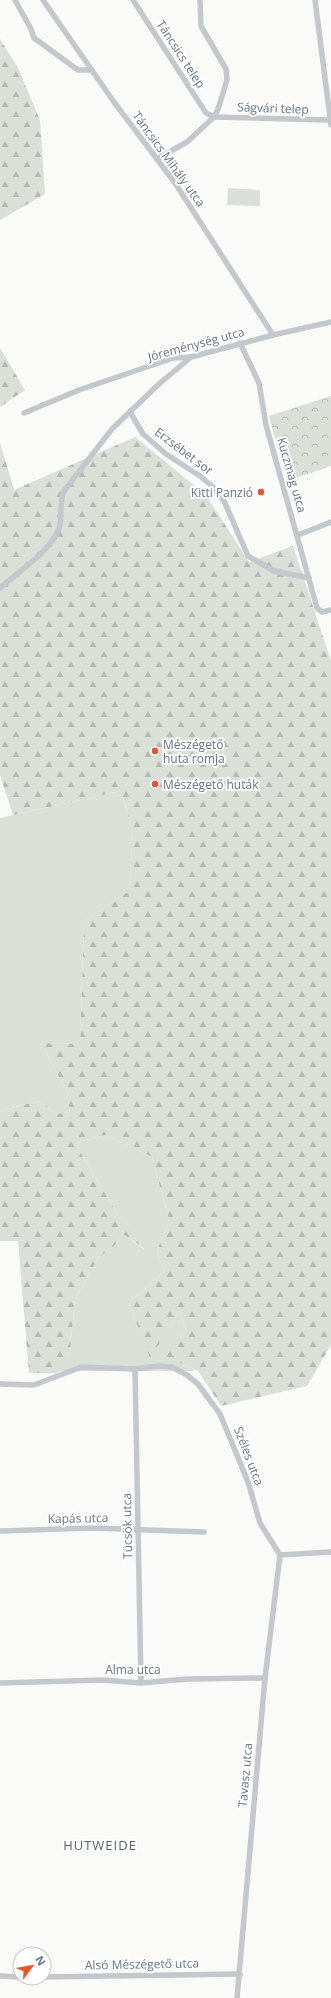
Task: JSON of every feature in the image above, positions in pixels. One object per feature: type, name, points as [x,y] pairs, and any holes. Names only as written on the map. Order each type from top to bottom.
[{"type":"street","points":[[15,0],[31,29],[34,38],[78,70],[91,70]]},
{"type":"street","name":"Táncsics Mihály utca","points":[[43,0],[91,70],[176,183],[273,335]]},
{"type":"street","name":"Táncsics telep","points":[[133,0],[206,113],[214,116]]},
{"type":"street","points":[[157,159],[186,142],[214,116],[220,103],[227,74],[224,65],[201,26],[200,0]]},
{"type":"street","points":[[315,0],[331,125]]},
{"type":"street","name":"Ságvári telep","points":[[214,116],[330,120]]},
{"type":"street","name":"Jóreménység utca","points":[[24,413],[79,390],[173,358],[191,357],[240,343],[331,322]]},
{"type":"street","name":"Kuczmag utca","points":[[240,343],[259,383],[266,425],[298,535],[317,608],[322,612],[331,610]]},
{"type":"street","points":[[0,588],[47,548],[60,526],[61,499],[68,483],[77,474],[112,429],[159,384],[191,357]]},
{"type":"street","name":"Erzsébet sor","points":[[130,412],[143,434],[166,454],[200,476],[213,487],[224,501],[248,556],[274,571],[309,578]]},
{"type":"street","points":[[298,535],[331,522]]},
{"type":"street","name":"Széles utca","points":[[0,1384],[34,1385],[81,1367],[135,1369],[159,1366],[172,1368],[187,1375],[198,1384],[220,1414],[248,1482],[260,1523],[280,1555]]},
{"type":"street","name":"Tücsök utca","points":[[135,1369],[141,1683]]},
{"type":"street","name":"Kapás utca","points":[[0,1530],[138,1529],[204,1532]]},
{"type":"street","points":[[280,1555],[331,1552]]},
{"type":"street","name":"Tavasz utca","points":[[237,1998],[265,1678],[280,1555]]},
{"type":"street","name":"Alma utca","points":[[0,1683],[102,1680],[141,1683],[187,1679],[265,1678]]},
{"type":"street","name":"Alsó Mészégető utca","points":[[52,1976],[240,1974]]},
{"type":"street","points":[[0,1976],[12,1977]]},
{"type":"green space","points":[[0,39],[18,68],[40,120],[45,194],[0,220]]},
{"type":"green space","points":[[228,188],[260,190],[260,206],[227,205]]},
{"type":"green space","points":[[0,348],[25,390],[0,407]]},
{"type":"green space","points":[[331,396],[331,466],[287,481],[269,416]]},
{"type":"green space","points":[[135,437],[206,495],[249,562],[293,546],[331,661],[331,1345],[307,1386],[221,1406],[198,1371],[158,1353],[186,1331],[180,1311],[150,1358],[129,1304],[164,1271],[157,1251],[169,1220],[152,1157],[105,1135],[75,1143],[119,1217],[150,1244],[145,1249],[123,1234],[114,1246],[99,1257],[75,1299],[70,1352],[57,1373],[29,1373],[18,1241],[0,1241],[0,1111],[39,1101],[57,1114],[70,1112],[67,1092],[41,1043],[80,1044],[84,921],[129,891],[133,832],[121,791],[13,815],[0,775],[0,443],[14,490]]},
{"type":"green space","points":[[121,791],[133,832],[129,891],[84,921],[80,1044],[41,1043],[67,1092],[70,1112],[57,1114],[39,1101],[0,1111],[0,818]]},
{"type":"green space","points":[[105,1135],[152,1157],[169,1220],[157,1251],[164,1271],[129,1304],[150,1357],[180,1311],[186,1331],[159,1353],[193,1369],[194,1371],[57,1371],[70,1352],[75,1299],[99,1257],[114,1246],[123,1234],[144,1249],[149,1244],[119,1217],[75,1143]]},
{"type":"place","name":"Kitti Panzió","points":[[261,492]]},
{"type":"place","name":"Mészégető huta romja","points":[[155,751]]},
{"type":"place","name":"Mészégető huták","points":[[155,784]]},
{"type":"district","name":"HUTWEIDE","points":[[100,1845]]}]
